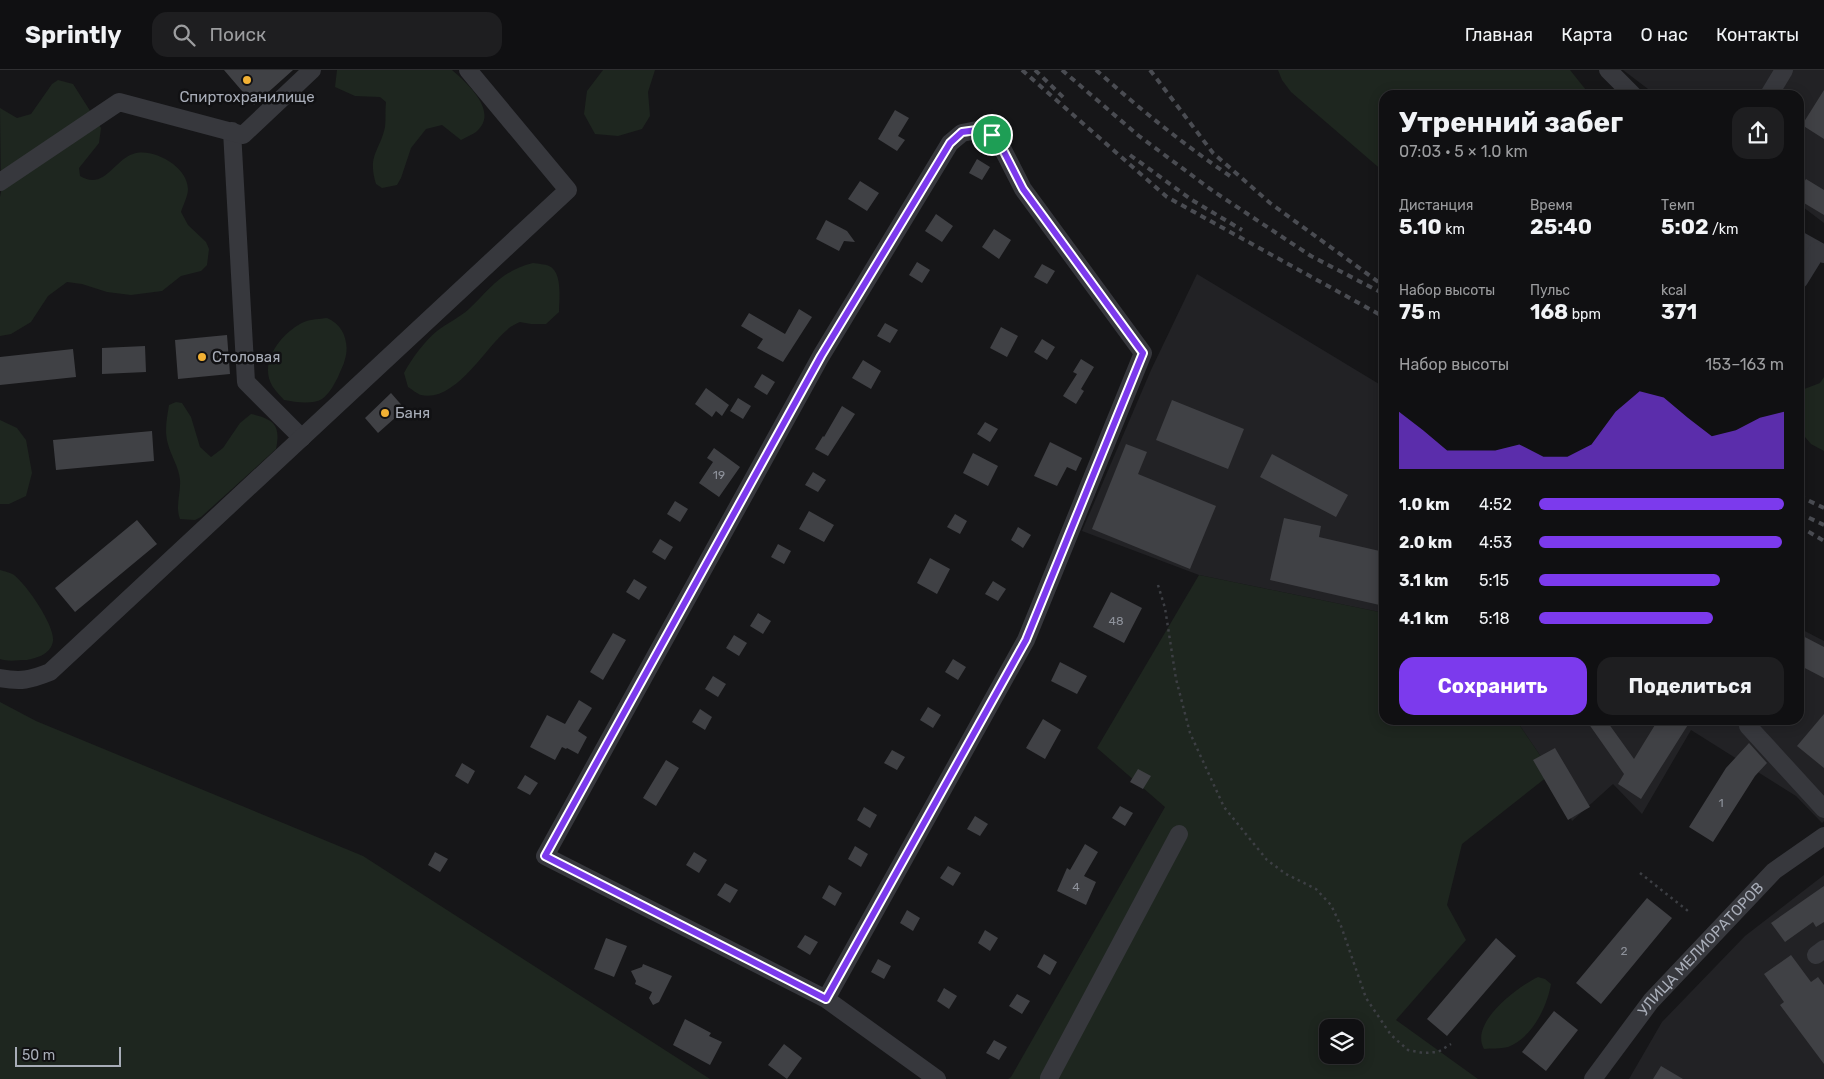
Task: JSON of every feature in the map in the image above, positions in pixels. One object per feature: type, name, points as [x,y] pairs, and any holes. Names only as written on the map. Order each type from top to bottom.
[{"type":"street","points":[[0,182],[119,102],[243,135],[312,70]]},
{"type":"street","points":[[0,678],[16,681],[32,680],[50,672],[568,190],[468,70]]},
{"type":"street","points":[[1608,70],[1628,90]]},
{"type":"street","points":[[1772,90],[1784,70]]},
{"type":"street","points":[[826,999],[1026,640],[1143,353],[1023,189],[999,142],[992,135],[977,130],[962,132],[950,143],[821,356],[545,856],[826,999],[937,1079]]},
{"type":"street","points":[[232,131],[246,382],[302,438]]},
{"type":"street","points":[[1804,243],[1820,253],[1804,274]]},
{"type":"street","points":[[1748,726],[1824,809]]},
{"type":"street","points":[[1047,1079],[1179,834]]},
{"type":"street","name":"УЛИЦА МЕЛИОРАТОРОВ","points":[[1593,1079],[1651,1001],[1774,871],[1824,836]]},
{"type":"path","points":[[1158,585],[1165,608],[1176,679],[1190,733],[1224,807],[1267,860],[1286,874],[1316,889],[1331,905],[1341,926],[1366,998],[1391,1035],[1408,1050],[1423,1053],[1438,1052],[1451,1044]]},
{"type":"path","points":[[1640,873],[1688,911]]},
{"type":"shaded area","points":[[337,70],[452,70],[479,98],[483,107],[484,116],[482,124],[476,132],[461,140],[442,125],[426,129],[411,148],[397,185],[382,188],[376,184],[373,166],[375,154],[385,127],[386,102],[380,97],[355,96],[335,87]]},
{"type":"shaded area","points":[[603,70],[655,70],[648,92],[650,116],[642,129],[618,136],[595,134],[584,114],[587,91]]},
{"type":"shaded area","points":[[1278,70],[1570,70],[1586,90],[1379,90],[1379,168],[1291,92],[1282,80]]},
{"type":"shaded area","points":[[1623,70],[1824,70],[1824,223],[1804,208],[1804,90],[1649,90]]},
{"type":"shaded area","points":[[58,80],[73,84],[101,128],[99,143],[79,168],[80,176],[88,180],[96,180],[108,173],[126,157],[141,153],[159,156],[176,166],[182,173],[188,189],[181,212],[188,225],[206,242],[209,249],[207,265],[201,271],[181,276],[162,291],[131,295],[107,292],[82,284],[67,282],[48,296],[31,322],[11,334],[0,336],[0,108],[17,118],[31,114],[52,84]]},
{"type":"shaded area","points":[[533,263],[549,266],[556,274],[559,287],[559,312],[546,324],[520,322],[510,327],[457,383],[446,391],[434,395],[421,395],[408,387],[404,373],[419,350],[432,335],[469,309],[490,287],[504,276],[522,266]]},
{"type":"shaded area","points":[[1197,274],[1379,384],[1379,612],[1199,575],[1082,531],[1151,370]]},
{"type":"shaded area","points":[[327,318],[341,329],[347,347],[344,361],[336,380],[327,395],[318,401],[284,400],[274,389],[268,372],[269,363],[276,346],[296,326],[307,321]]},
{"type":"shaded area","points":[[1824,377],[1824,451],[1811,444],[1804,436],[1804,389],[1820,383]]},
{"type":"shaded area","points":[[176,402],[182,403],[191,417],[200,447],[211,457],[223,448],[240,423],[251,414],[265,418],[274,424],[277,434],[276,449],[201,517],[195,520],[180,519],[179,514],[179,475],[168,444],[166,429],[169,405]]},
{"type":"shaded area","points":[[0,420],[17,428],[26,440],[32,473],[26,496],[9,504],[0,504]]},
{"type":"shaded area","points":[[0,570],[13,574],[19,580],[33,596],[50,626],[52,645],[47,652],[39,657],[10,661],[0,659]]},
{"type":"shaded area","points":[[1199,575],[1379,612],[1379,725],[1519,725],[1552,773],[1462,844],[1447,905],[1466,940],[1396,1020],[1478,1079],[1008,1079],[1011,1077],[1165,807],[1097,748]]},
{"type":"shaded area","points":[[1804,631],[1824,641],[1824,821],[1822,823],[1796,796],[1691,730],[1642,814],[1613,784],[1572,821],[1552,773],[1519,725],[1804,725]]},
{"type":"shaded area","points":[[0,702],[36,721],[363,856],[710,1079],[0,1079]]},
{"type":"shaded area","points":[[1824,875],[1824,1079],[1629,1079],[1662,1022],[1745,936]]},
{"type":"shaded area","points":[[1538,977],[1545,979],[1551,984],[1542,1012],[1531,1029],[1517,1043],[1508,1047],[1484,1049],[1481,1039],[1483,1028],[1489,1017],[1508,997]]},
{"type":"building","name":"Спиртохранилище","points":[[224,70],[293,70],[254,105]]},
{"type":"building","points":[[1824,90],[1824,139],[1804,126],[1804,122]]},
{"type":"building","points":[[895,110],[909,118],[898,136],[905,140],[897,151],[878,139]]},
{"type":"building","points":[[977,159],[990,167],[982,180],[969,173]]},
{"type":"building","points":[[1806,179],[1824,190],[1824,215],[1804,203],[1804,182]]},
{"type":"building","points":[[860,181],[879,193],[867,211],[848,199]]},
{"type":"building","points":[[936,214],[953,226],[942,242],[925,231]]},
{"type":"building","points":[[826,220],[847,231],[855,242],[844,241],[839,251],[816,239]]},
{"type":"building","points":[[994,229],[1011,240],[999,259],[982,247]]},
{"type":"building","points":[[917,262],[930,270],[922,283],[909,275]]},
{"type":"building","points":[[1042,264],[1055,271],[1047,284],[1034,277]]},
{"type":"building","points":[[799,309],[812,317],[783,362],[757,348],[763,339],[741,326],[749,313],[785,334]]},
{"type":"building","points":[[885,323],[898,330],[890,343],[877,336]]},
{"type":"building","points":[[1001,327],[1018,336],[1007,357],[990,348]]},
{"type":"building","name":"Столовая","points":[[227,335],[230,374],[178,379],[175,340]]},
{"type":"building","points":[[1042,339],[1055,347],[1047,360],[1034,352]]},
{"type":"building","points":[[145,346],[146,372],[102,374],[102,348]]},
{"type":"building","points":[[73,349],[76,377],[0,385],[0,357]]},
{"type":"building","points":[[1081,359],[1094,367],[1081,389],[1084,391],[1076,404],[1063,396],[1077,374],[1073,372]]},
{"type":"building","points":[[863,360],[881,371],[871,389],[852,378]]},
{"type":"building","points":[[762,374],[775,382],[767,395],[754,387]]},
{"type":"building","points":[[706,388],[729,405],[722,416],[716,411],[712,417],[695,404]]},
{"type":"building","name":"Баня","points":[[391,393],[405,409],[378,433],[365,418]]},
{"type":"building","points":[[738,398],[751,406],[743,419],[730,411]]},
{"type":"building","points":[[1172,400],[1244,429],[1228,469],[1156,440]]},
{"type":"building","points":[[842,406],[855,414],[828,456],[815,449]]},
{"type":"building","points":[[985,422],[998,429],[990,442],[977,434]]},
{"type":"building","points":[[152,431],[154,461],[56,470],[53,440]]},
{"type":"building","points":[[1050,442],[1082,458],[1076,471],[1067,467],[1057,486],[1034,476]]},
{"type":"building","points":[[1126,444],[1147,452],[1138,474],[1216,506],[1190,569],[1092,529]]},
{"type":"building","points":[[714,448],[740,467],[719,497],[699,483],[713,462],[707,458]]},
{"type":"building","points":[[973,453],[998,466],[988,486],[963,473]]},
{"type":"building","points":[[1272,454],[1348,495],[1336,517],[1260,477]]},
{"type":"building","points":[[813,472],[826,480],[818,492],[805,485]]},
{"type":"building","points":[[675,501],[688,509],[680,522],[667,514]]},
{"type":"building","points":[[809,511],[834,525],[824,542],[799,529]]},
{"type":"building","points":[[955,514],[967,521],[960,534],[947,527]]},
{"type":"building","points":[[1284,518],[1321,526],[1319,537],[1379,551],[1379,605],[1270,580]]},
{"type":"building","points":[[137,520],[157,544],[75,612],[55,588]]},
{"type":"building","points":[[1018,527],[1031,535],[1023,548],[1011,540]]},
{"type":"building","points":[[660,539],[673,547],[665,560],[652,552]]},
{"type":"building","points":[[778,544],[791,551],[784,564],[771,557]]},
{"type":"building","points":[[930,558],[950,569],[937,594],[917,583]]},
{"type":"building","points":[[634,579],[647,587],[639,600],[626,592]]},
{"type":"building","points":[[993,581],[1006,589],[998,601],[985,594]]},
{"type":"building","points":[[1111,592],[1142,608],[1124,643],[1093,627]]},
{"type":"building","points":[[758,613],[771,621],[763,634],[750,626]]},
{"type":"building","points":[[613,633],[626,640],[603,680],[590,672]]},
{"type":"building","points":[[734,635],[747,643],[739,656],[726,648]]},
{"type":"building","points":[[1804,637],[1824,647],[1824,678],[1804,668]]},
{"type":"building","points":[[953,659],[966,667],[958,680],[945,672]]},
{"type":"building","points":[[1060,662],[1087,676],[1077,694],[1051,681]]},
{"type":"building","points":[[713,676],[726,684],[718,697],[705,689]]},
{"type":"building","points":[[579,700],[592,708],[578,731],[587,737],[578,754],[562,747],[555,760],[530,747],[547,715],[565,724]]},
{"type":"building","points":[[928,707],[941,715],[933,728],[920,720]]},
{"type":"building","points":[[700,709],[712,717],[705,730],[692,722]]},
{"type":"building","points":[[1824,714],[1824,768],[1797,746]]},
{"type":"building","points":[[1043,719],[1061,730],[1045,759],[1026,748]]},
{"type":"building","points":[[1590,725],[1610,725],[1634,759],[1655,725],[1688,725],[1641,799],[1618,784],[1624,774]]},
{"type":"building","points":[[1749,743],[1767,763],[1755,776],[1713,842],[1689,827],[1726,768]]},
{"type":"building","points":[[1555,748],[1590,807],[1568,820],[1533,760]]},
{"type":"building","points":[[892,750],[905,757],[897,770],[884,763]]},
{"type":"building","points":[[666,760],[679,768],[656,806],[643,798]]},
{"type":"building","points":[[462,763],[475,771],[468,784],[455,776]]},
{"type":"building","points":[[1138,769],[1151,776],[1143,789],[1130,782]]},
{"type":"building","points":[[525,775],[538,783],[530,795],[517,788]]},
{"type":"building","points":[[1120,806],[1133,813],[1125,826],[1112,818]]},
{"type":"building","points":[[864,807],[877,815],[870,828],[857,820]]},
{"type":"building","points":[[975,816],[988,824],[980,836],[967,829]]},
{"type":"building","points":[[1085,844],[1098,852],[1084,876],[1096,882],[1086,905],[1057,891],[1067,868],[1070,870]]},
{"type":"building","points":[[855,846],[868,854],[861,867],[848,859]]},
{"type":"building","points":[[435,852],[448,859],[440,872],[428,865]]},
{"type":"building","points":[[694,852],[707,860],[699,873],[686,865]]},
{"type":"building","points":[[948,866],[961,873],[953,886],[940,878]]},
{"type":"building","points":[[725,883],[738,890],[730,903],[717,895]]},
{"type":"building","points":[[829,885],[842,893],[835,906],[822,898]]},
{"type":"building","points":[[1824,886],[1824,922],[1816,927],[1813,922],[1785,942],[1771,923]]},
{"type":"building","points":[[1647,898],[1672,918],[1601,1004],[1576,983]]},
{"type":"building","points":[[907,910],[920,918],[913,931],[900,923]]},
{"type":"building","points":[[985,930],[998,938],[990,951],[978,943]]},
{"type":"building","points":[[805,935],[818,942],[810,955],[797,947]]},
{"type":"building","points":[[606,938],[627,946],[614,977],[594,969]]},
{"type":"building","points":[[1496,938],[1516,956],[1447,1036],[1427,1019]]},
{"type":"building","points":[[1044,954],[1057,962],[1050,975],[1037,967]]},
{"type":"building","points":[[1791,955],[1811,982],[1818,977],[1824,985],[1824,1064],[1780,1005],[1784,1002],[1764,974]]},
{"type":"building","points":[[878,959],[891,966],[884,979],[871,972]]},
{"type":"building","points":[[643,964],[672,976],[659,1002],[653,1005],[649,998],[652,992],[635,984],[636,981],[631,971],[642,967]]},
{"type":"building","points":[[944,988],[957,996],[949,1009],[937,1001]]},
{"type":"building","points":[[1017,994],[1030,1001],[1022,1014],[1009,1006]]},
{"type":"building","points":[[1554,1011],[1578,1030],[1546,1071],[1522,1052]]},
{"type":"building","points":[[685,1019],[711,1033],[709,1036],[722,1042],[710,1065],[673,1045]]},
{"type":"building","points":[[994,1040],[1007,1047],[999,1060],[986,1053]]},
{"type":"building","points":[[784,1044],[802,1058],[787,1079],[768,1065]]},
{"type":"building","points":[[1661,1066],[1683,1079],[1653,1079]]},
{"type":"railway","points":[[1022,70],[1167,197],[1379,314]]},
{"type":"railway","points":[[1035,70],[1064,98]]},
{"type":"railway","points":[[1062,70],[1139,136],[1213,191],[1311,256],[1379,291]]},
{"type":"railway","points":[[1096,70],[1197,153],[1233,178]]},
{"type":"railway","points":[[1150,70],[1213,153],[1270,203],[1379,282]]},
{"type":"railway","points":[[1130,155],[1192,200],[1242,230]]},
{"type":"railway","points":[[1804,498],[1824,508]]},
{"type":"railway","points":[[1804,515],[1824,525]]},
{"type":"railway","points":[[1804,529],[1824,541]]},
{"type":"place","name":"Спиртохранилище","points":[[247,80]]},
{"type":"place","name":"Столовая","points":[[202,357]]},
{"type":"place","name":"Баня","points":[[385,413]]},
{"type":"route","points":[[977,130],[992,135],[999,142],[1023,189],[1143,353],[1026,640],[826,999],[545,856],[821,356],[950,143],[962,132],[977,130]]}]
